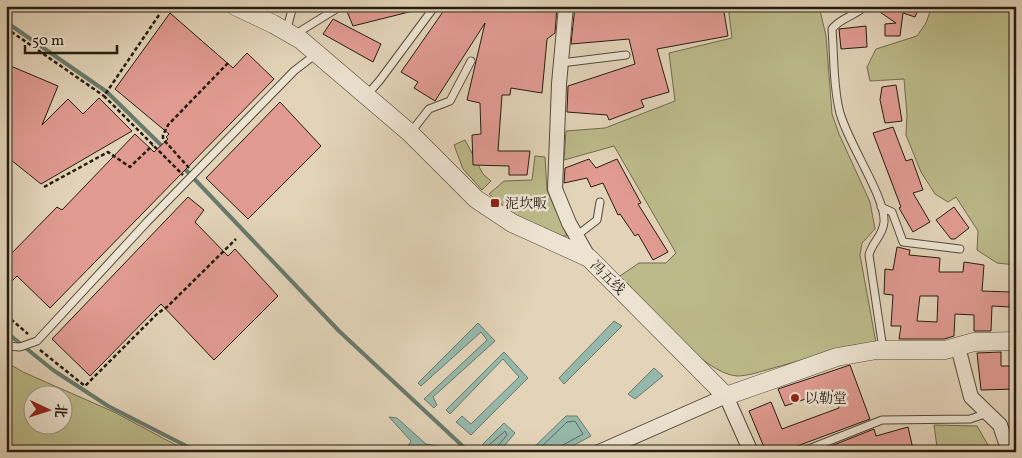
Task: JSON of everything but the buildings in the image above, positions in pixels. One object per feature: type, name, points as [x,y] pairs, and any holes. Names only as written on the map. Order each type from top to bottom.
[{"type":"street","name":"冯五线","points":[[235,6],[290,34],[317,54],[410,133],[476,199],[512,223],[589,258],[726,396]]},
{"type":"street","points":[[566,6],[554,188],[576,236],[589,258]]},
{"type":"street","points":[[599,452],[726,396],[837,358],[883,350],[945,350],[974,342],[1016,341]]},
{"type":"street","points":[[958,347],[971,396],[1000,425],[1009,452]]},
{"type":"street","points":[[726,396],[751,452]]},
{"type":"lane","points":[[290,34],[293,6]]},
{"type":"lane","points":[[290,34],[341,6]]},
{"type":"lane","points":[[367,95],[435,6]]},
{"type":"lane","points":[[865,6],[855,15],[837,22],[832,29],[838,109],[850,141],[881,207],[884,220],[881,236],[871,247],[869,255],[883,350]]},
{"type":"lane","points":[[6,346],[20,347],[34,342],[194,173],[294,71],[317,54]]},
{"type":"lane","points":[[561,63],[626,55]]},
{"type":"lane","points":[[410,133],[429,109],[450,101],[471,61]]},
{"type":"lane","points":[[576,236],[598,220],[600,202]]},
{"type":"lane","points":[[881,207],[892,212],[902,242],[960,249]]},
{"type":"lane","points":[[806,452],[806,450],[882,420],[970,419],[988,413]]},
{"type":"path","points":[[104,96],[159,15]]},
{"type":"path","points":[[6,28],[104,96],[188,180]]},
{"type":"path","points":[[194,173],[163,139],[163,134],[168,125],[228,63]]},
{"type":"path","points":[[44,186],[108,152],[130,167],[153,145]]},
{"type":"path","points":[[6,315],[23,328],[43,353],[85,386],[236,239]]},
{"type":"shaded area","points":[[728,6],[784,6],[786,12],[819,6],[826,36],[832,114],[839,134],[870,202],[875,229],[862,243],[860,255],[876,343],[855,345],[739,376],[723,372],[707,363],[691,350],[659,319],[620,276],[639,263],[666,263],[676,253],[614,146],[564,160],[566,131],[605,128],[675,101],[669,53],[732,38]]},
{"type":"shaded area","points":[[932,6],[1016,6],[1016,265],[997,263],[977,250],[978,231],[956,197],[948,202],[935,194],[921,172],[906,135],[907,115],[904,79],[870,81],[867,67],[876,49],[917,36],[926,23]]},
{"type":"shaded area","points":[[465,140],[483,174],[491,181],[482,190],[463,169],[454,145]]},
{"type":"shaded area","points":[[535,156],[545,157],[547,190],[567,236],[562,236],[518,217],[489,194],[504,181],[532,180]]},
{"type":"shaded area","points":[[6,362],[55,386],[22,386],[22,436],[72,436],[72,394],[114,412],[189,452],[6,452]]},
{"type":"shaded area","points":[[934,425],[977,426],[992,452],[925,452],[937,447]]},
{"type":"water","points":[[614,321],[622,326],[564,384],[559,378]]},
{"type":"water","points":[[478,323],[495,341],[433,397],[437,405],[434,408],[424,399],[487,340],[481,332],[421,386],[418,383]]},
{"type":"water","points":[[504,352],[528,378],[471,435],[456,422],[462,416],[471,424],[519,377],[503,359],[450,414],[446,410]]},
{"type":"water","points":[[654,368],[663,376],[635,399],[628,394]]},
{"type":"water","points":[[566,416],[577,416],[591,436],[561,452],[529,452]]},
{"type":"water","points":[[389,417],[397,418],[426,444],[438,446],[438,452],[398,452],[407,448],[411,441]]},
{"type":"water","points":[[504,423],[515,433],[499,452],[484,452],[483,444]]},
{"type":"waterway","points":[[6,22],[107,92],[164,148]]},
{"type":"waterway","points":[[183,167],[339,331],[469,452]]},
{"type":"waterway","points":[[6,332],[53,370],[108,406],[198,452]]},
{"type":"place","name":"泥坎畈","points":[[495,203]]},
{"type":"place","name":"以勒堂","points":[[795,398]]}]
